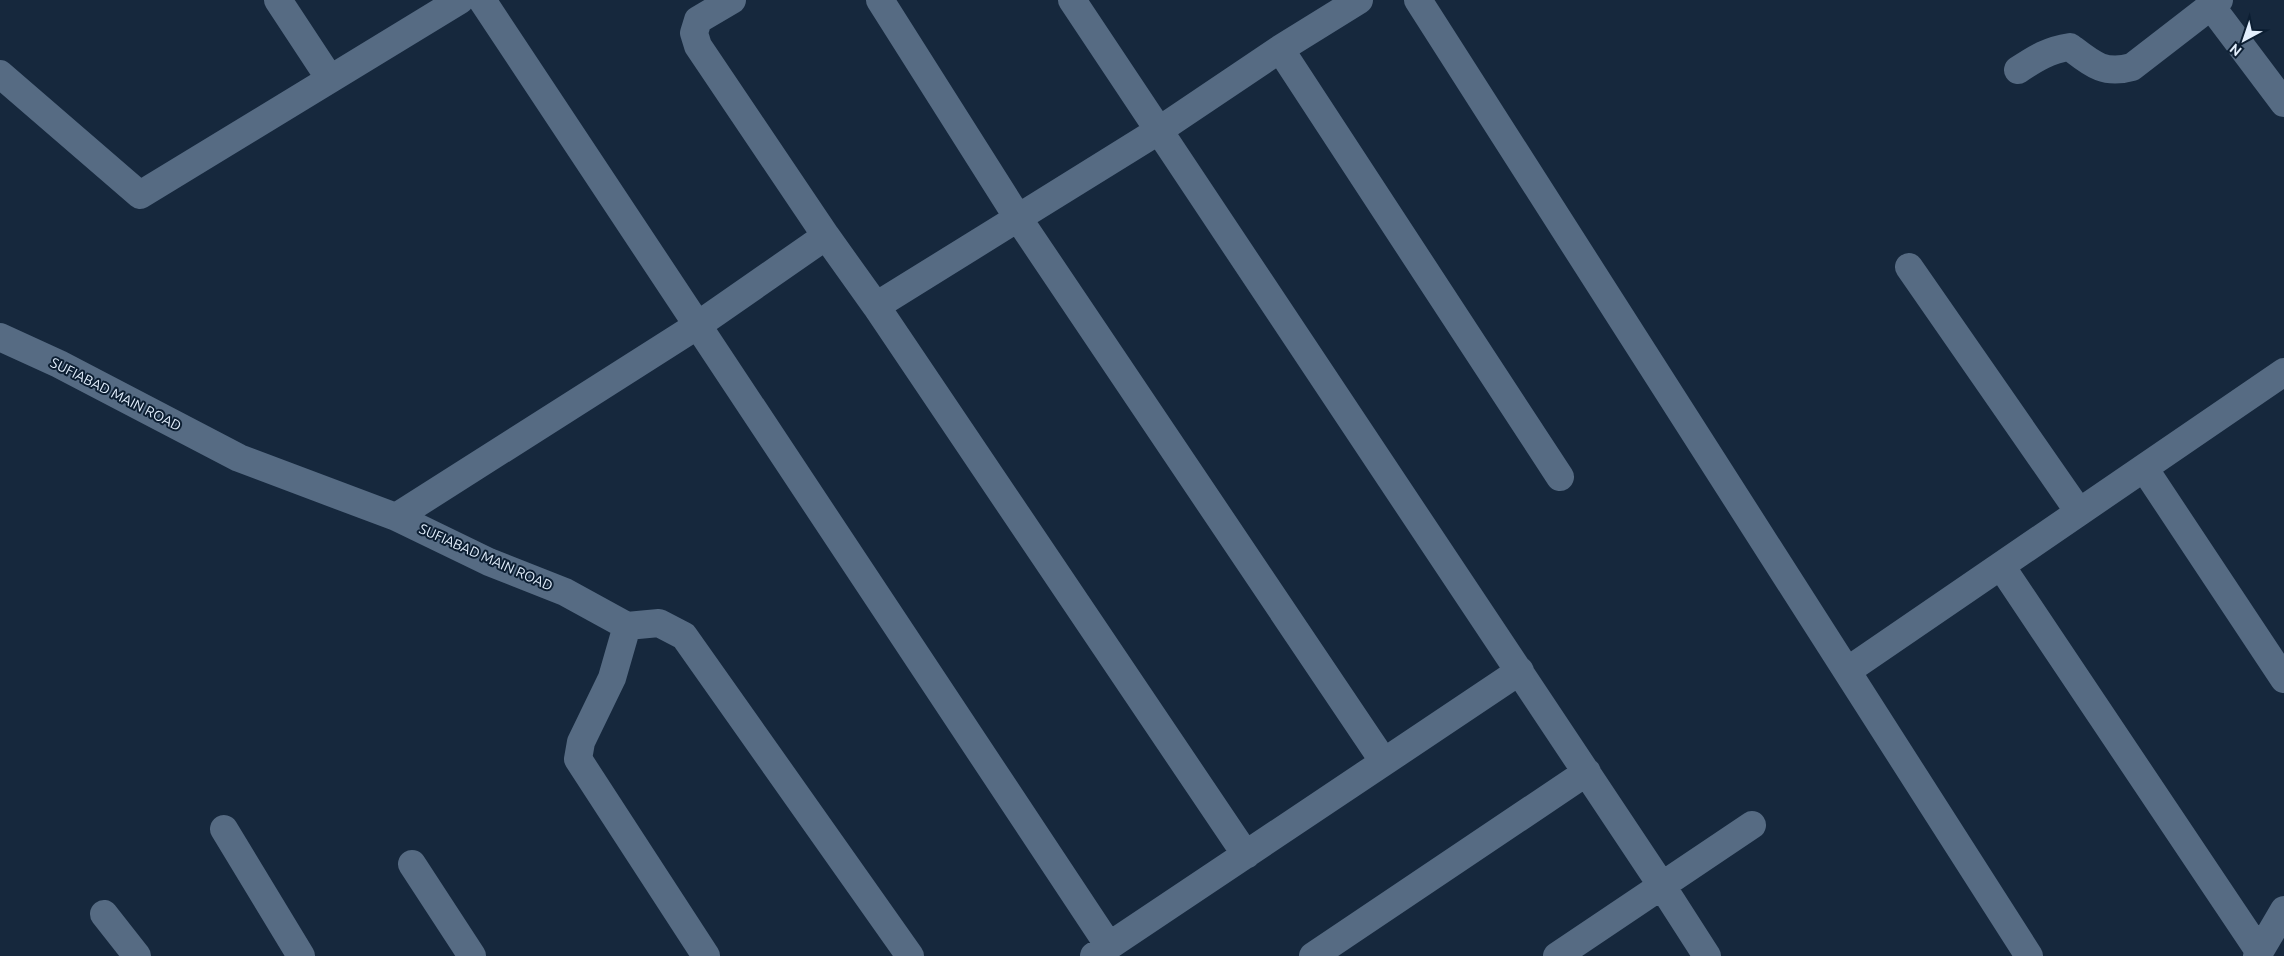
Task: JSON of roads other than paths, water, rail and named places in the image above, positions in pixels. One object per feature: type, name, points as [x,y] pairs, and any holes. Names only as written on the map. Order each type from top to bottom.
[{"type":"street","points":[[278,0],[330,79]]},
{"type":"street","points":[[0,74],[140,195],[460,0]]},
{"type":"street","points":[[482,0],[698,325],[1102,951],[1520,671]]},
{"type":"street","points":[[732,0],[698,20],[694,34],[698,46],[826,236],[876,306],[1246,855]]},
{"type":"street","points":[[880,0],[1018,218],[1384,762]]},
{"type":"street","points":[[1072,0],[1520,671],[1707,956]]},
{"type":"street","points":[[876,306],[1158,131],[1280,49],[1359,0]]},
{"type":"street","points":[[1418,0],[2030,956]]},
{"type":"street","points":[[2018,70],[2040,55],[2070,47],[2103,70],[2118,71],[2132,67],[2215,3],[2284,103]]},
{"type":"street","points":[[1280,49],[1560,477]]},
{"type":"street","points":[[396,517],[698,325],[826,236]]},
{"type":"street","points":[[1909,267],[2079,512]]},
{"type":"street","name":"SUFIABAD MAIN ROAD","points":[[0,337],[59,364],[239,458],[396,517],[490,562],[565,592],[627,626]]},
{"type":"street","points":[[1847,671],[2284,372]]},
{"type":"street","points":[[2144,468],[2284,679]]},
{"type":"street","points":[[2001,566],[2258,953],[2284,910]]},
{"type":"street","points":[[706,956],[578,759],[581,742],[612,678],[627,626],[659,622],[684,636],[910,956]]},
{"type":"street","points":[[1313,956],[1587,772]]},
{"type":"street","points":[[1557,956],[1752,825]]},
{"type":"street","points":[[224,829],[301,956]]},
{"type":"street","points":[[412,864],[472,956]]},
{"type":"street","points":[[104,914],[137,956]]}]
